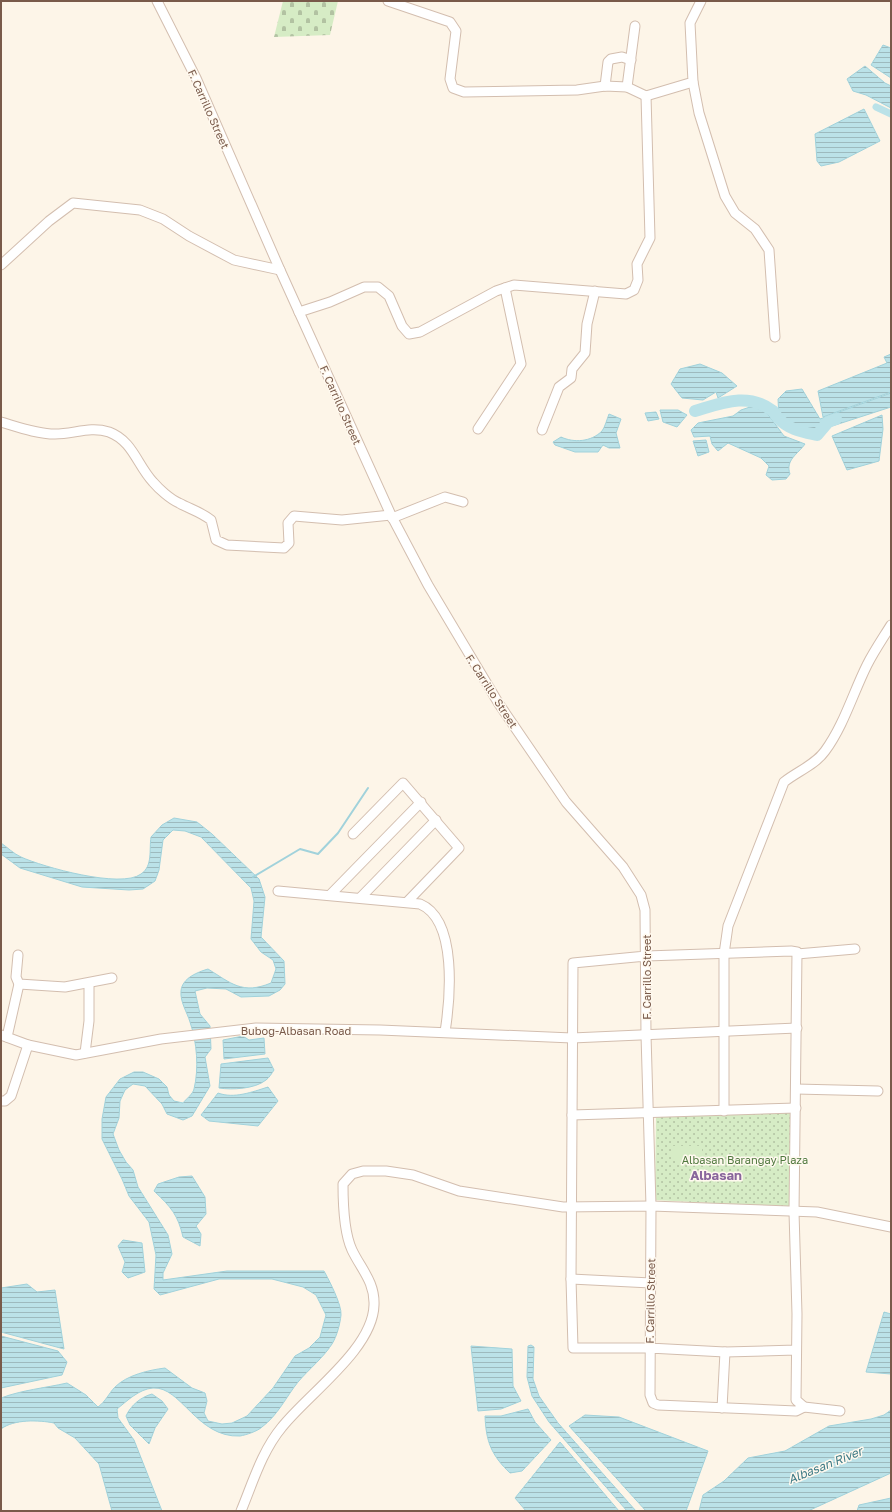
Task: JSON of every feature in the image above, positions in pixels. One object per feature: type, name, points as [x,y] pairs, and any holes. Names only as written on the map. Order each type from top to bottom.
[{"type":"street","name":"F. Carrillo Street","points":[[157,1],[196,78],[280,270],[392,516],[455,633],[499,704],[566,802],[631,876],[641,895],[645,910],[646,1035],[651,1206],[649,1348],[650,1399],[658,1405],[722,1408]]},
{"type":"street","points":[[388,1],[450,22],[456,31],[450,79],[453,88],[464,92],[577,90],[605,86],[627,87],[646,96],[693,82]]},
{"type":"street","points":[[701,1],[690,23],[693,82],[699,113],[725,196],[735,213],[755,229],[769,250],[775,337]]},
{"type":"street","points":[[627,87],[635,26]]},
{"type":"street","points":[[605,86],[608,62],[611,59],[622,57],[631,60]]},
{"type":"street","points":[[299,312],[330,302],[364,287],[378,287],[389,296],[402,326],[409,334],[420,332],[496,291],[514,286],[626,294],[634,290],[638,280],[637,264],[650,238],[646,96]]},
{"type":"street","points":[[1,265],[49,221],[73,203],[140,210],[163,219],[189,236],[234,260],[280,270]]},
{"type":"street","points":[[478,429],[521,364],[504,288]]},
{"type":"street","points":[[542,430],[559,387],[571,378],[572,369],[585,353],[586,324],[596,291]]},
{"type":"street","points":[[1,422],[53,434],[72,433],[86,429],[97,429],[110,433],[129,446],[152,482],[177,503],[203,514],[211,520],[216,540],[227,546],[284,548],[289,543],[288,523],[294,516],[342,520],[392,516],[446,497],[464,502]]},
{"type":"street","points":[[724,1111],[724,954],[731,914],[784,782],[815,762],[826,750],[838,728],[867,664],[891,625]]},
{"type":"street","points":[[353,834],[403,783],[421,802],[459,848],[406,902]]},
{"type":"street","points":[[330,895],[421,802]]},
{"type":"street","points":[[361,897],[436,820]]},
{"type":"street","points":[[278,891],[361,897],[406,902],[425,906],[435,917],[442,930],[450,983],[445,1032]]},
{"type":"street","points":[[796,1350],[725,1352],[649,1348],[573,1348],[571,1279],[573,963],[646,956],[791,951],[796,952],[797,954],[855,949]]},
{"type":"street","points":[[797,954],[794,1212],[796,1400],[804,1408]]},
{"type":"street","points":[[4,1036],[19,984],[16,977],[18,955]]},
{"type":"street","points":[[19,984],[54,987],[89,984],[112,978]]},
{"type":"street","points":[[86,1053],[89,1021],[89,984]]},
{"type":"street","name":"Bubog-Albasan Road","points":[[4,1036],[28,1044],[76,1055],[161,1039],[256,1028],[445,1032],[572,1038],[796,1028]]},
{"type":"street","points":[[1,1101],[11,1096],[28,1044]]},
{"type":"street","points":[[796,1089],[878,1091]]},
{"type":"street","points":[[572,1115],[796,1108]]},
{"type":"street","points":[[241,1511],[263,1455],[282,1426],[317,1393],[351,1353],[365,1335],[373,1318],[374,1292],[370,1280],[352,1249],[347,1228],[343,1184],[346,1178],[352,1174],[363,1171],[386,1172],[413,1176],[459,1191],[572,1207],[651,1206],[817,1212],[891,1227]]},
{"type":"street","points":[[571,1279],[651,1283]]},
{"type":"street","points":[[725,1352],[722,1408],[796,1411],[804,1408],[840,1411]]},
{"type":"green space","points":[[283,1],[338,1],[330,35],[274,37]]},
{"type":"green space","name":"Albasan Barangay Plaza","points":[[791,1112],[790,1207],[655,1200],[656,1117]]},
{"type":"green space","points":[[672,1146],[702,1146],[702,1159],[672,1159]]},
{"type":"water","points":[[883,45],[891,48],[891,78],[871,65]]},
{"type":"water","points":[[865,66],[885,83],[891,86],[891,108],[866,95],[853,91],[847,79]]},
{"type":"water","points":[[864,109],[880,141],[839,162],[821,166],[817,161],[815,134]]},
{"type":"water","points":[[891,354],[891,392],[823,417],[818,391],[887,363],[884,357]]},
{"type":"water","points":[[700,364],[722,373],[737,386],[718,398],[716,392],[703,400],[682,398],[671,384],[680,369]]},
{"type":"water","points":[[802,389],[820,419],[891,393],[891,407],[823,429],[807,429],[779,418],[778,399],[786,391]]},
{"type":"water","points":[[753,406],[767,413],[784,436],[805,444],[791,461],[789,465],[790,474],[786,479],[772,480],[766,475],[769,466],[761,458],[728,443],[718,451],[712,444],[710,436],[694,437],[691,430],[698,423],[733,416],[741,410]]},
{"type":"water","points":[[660,410],[678,410],[687,415],[677,427],[663,422]]},
{"type":"water","points":[[656,412],[659,419],[648,421],[645,413]]},
{"type":"water","points":[[609,414],[621,419],[616,433],[620,448],[609,448],[603,445],[598,452],[575,452],[555,445],[553,442],[561,437],[577,441],[598,435],[602,431]]},
{"type":"water","points":[[882,415],[883,429],[879,461],[847,470],[832,436]]},
{"type":"water","points":[[706,440],[709,452],[698,456],[693,441]]},
{"type":"water","points":[[174,818],[197,822],[212,834],[259,879],[265,897],[261,937],[284,961],[285,984],[280,990],[269,996],[241,997],[226,989],[207,988],[195,991],[200,1014],[210,1026],[211,1049],[205,1057],[210,1086],[192,1116],[183,1120],[167,1114],[162,1104],[145,1086],[133,1084],[125,1090],[120,1101],[119,1118],[113,1134],[119,1150],[133,1170],[138,1187],[168,1235],[172,1254],[163,1273],[163,1280],[227,1271],[324,1271],[332,1286],[341,1315],[337,1334],[328,1349],[298,1382],[273,1417],[260,1428],[249,1434],[240,1436],[225,1434],[212,1429],[172,1395],[163,1390],[153,1388],[134,1396],[117,1409],[118,1418],[134,1440],[162,1511],[112,1511],[99,1464],[75,1438],[58,1428],[54,1423],[48,1422],[27,1421],[13,1423],[1,1429],[1,1398],[25,1391],[67,1383],[86,1395],[98,1407],[115,1387],[126,1379],[152,1370],[165,1368],[192,1388],[205,1393],[207,1401],[204,1413],[208,1421],[222,1424],[232,1423],[247,1416],[273,1388],[295,1356],[309,1348],[320,1337],[326,1315],[316,1295],[303,1287],[272,1279],[219,1279],[160,1295],[154,1289],[156,1255],[149,1222],[129,1196],[102,1139],[102,1119],[106,1097],[120,1079],[134,1072],[143,1072],[159,1079],[167,1087],[169,1095],[174,1101],[183,1103],[191,1095],[196,1081],[197,1064],[196,1047],[189,1018],[181,995],[182,986],[187,979],[208,969],[230,983],[244,988],[252,988],[271,983],[276,969],[273,960],[261,952],[251,939],[254,901],[251,888],[201,837],[185,831],[173,830],[163,840],[159,870],[155,881],[143,889],[129,890],[82,887],[20,868],[1,854],[1,843],[21,857],[63,871],[100,878],[131,878],[141,874],[147,867],[150,857],[151,837],[162,825]]},
{"type":"water","points":[[243,1036],[249,1040],[264,1038],[265,1054],[224,1059],[223,1040]]},
{"type":"water","points":[[268,1058],[274,1070],[268,1078],[261,1083],[243,1088],[219,1088],[221,1064]]},
{"type":"water","points":[[268,1087],[278,1101],[258,1126],[209,1121],[201,1115],[218,1093],[224,1095],[237,1095]]},
{"type":"water","points":[[192,1176],[205,1197],[206,1214],[196,1226],[201,1234],[200,1246],[183,1237],[179,1223],[173,1212],[154,1191],[158,1184],[179,1177]]},
{"type":"water","points":[[123,1240],[142,1243],[145,1272],[128,1278],[122,1272],[125,1262],[118,1246]]},
{"type":"water","points":[[27,1284],[37,1292],[55,1290],[64,1349],[1,1332],[1,1288]]},
{"type":"water","points":[[884,1312],[891,1314],[891,1374],[866,1372]]},
{"type":"water","points":[[1,1336],[58,1351],[67,1362],[62,1375],[1,1388]]},
{"type":"water","points":[[531,1345],[534,1347],[533,1379],[539,1396],[558,1423],[636,1511],[627,1511],[549,1422],[532,1396],[527,1377],[528,1346]]},
{"type":"water","points":[[471,1346],[512,1349],[513,1386],[521,1401],[501,1409],[478,1411]]},
{"type":"water","points":[[152,1394],[162,1401],[168,1409],[155,1428],[149,1444],[130,1425],[126,1416],[137,1402]]},
{"type":"water","points":[[528,1409],[535,1422],[551,1440],[522,1471],[510,1473],[494,1454],[488,1440],[485,1416],[501,1416]]},
{"type":"water","name":"Albasan River","points":[[891,1410],[891,1473],[808,1511],[699,1511],[703,1495],[724,1481],[748,1458],[785,1451],[829,1426],[871,1419],[884,1415]]},
{"type":"water","points":[[585,1415],[619,1417],[708,1451],[686,1511],[646,1511],[569,1426]]},
{"type":"water","points":[[560,1442],[619,1511],[526,1511],[515,1498]]},
{"type":"water","points":[[891,1498],[891,1511],[857,1511],[859,1505]]},
{"type":"waterway","points":[[876,107],[891,114]]},
{"type":"waterway","points":[[695,411],[725,402],[754,402],[764,405],[773,411],[782,422],[791,428],[817,435],[828,422],[836,419]]},
{"type":"waterway","points":[[253,877],[300,849],[318,854],[338,833],[368,788]]},
{"type":"district","name":"Albasan","points":[[716,1175]]}]
